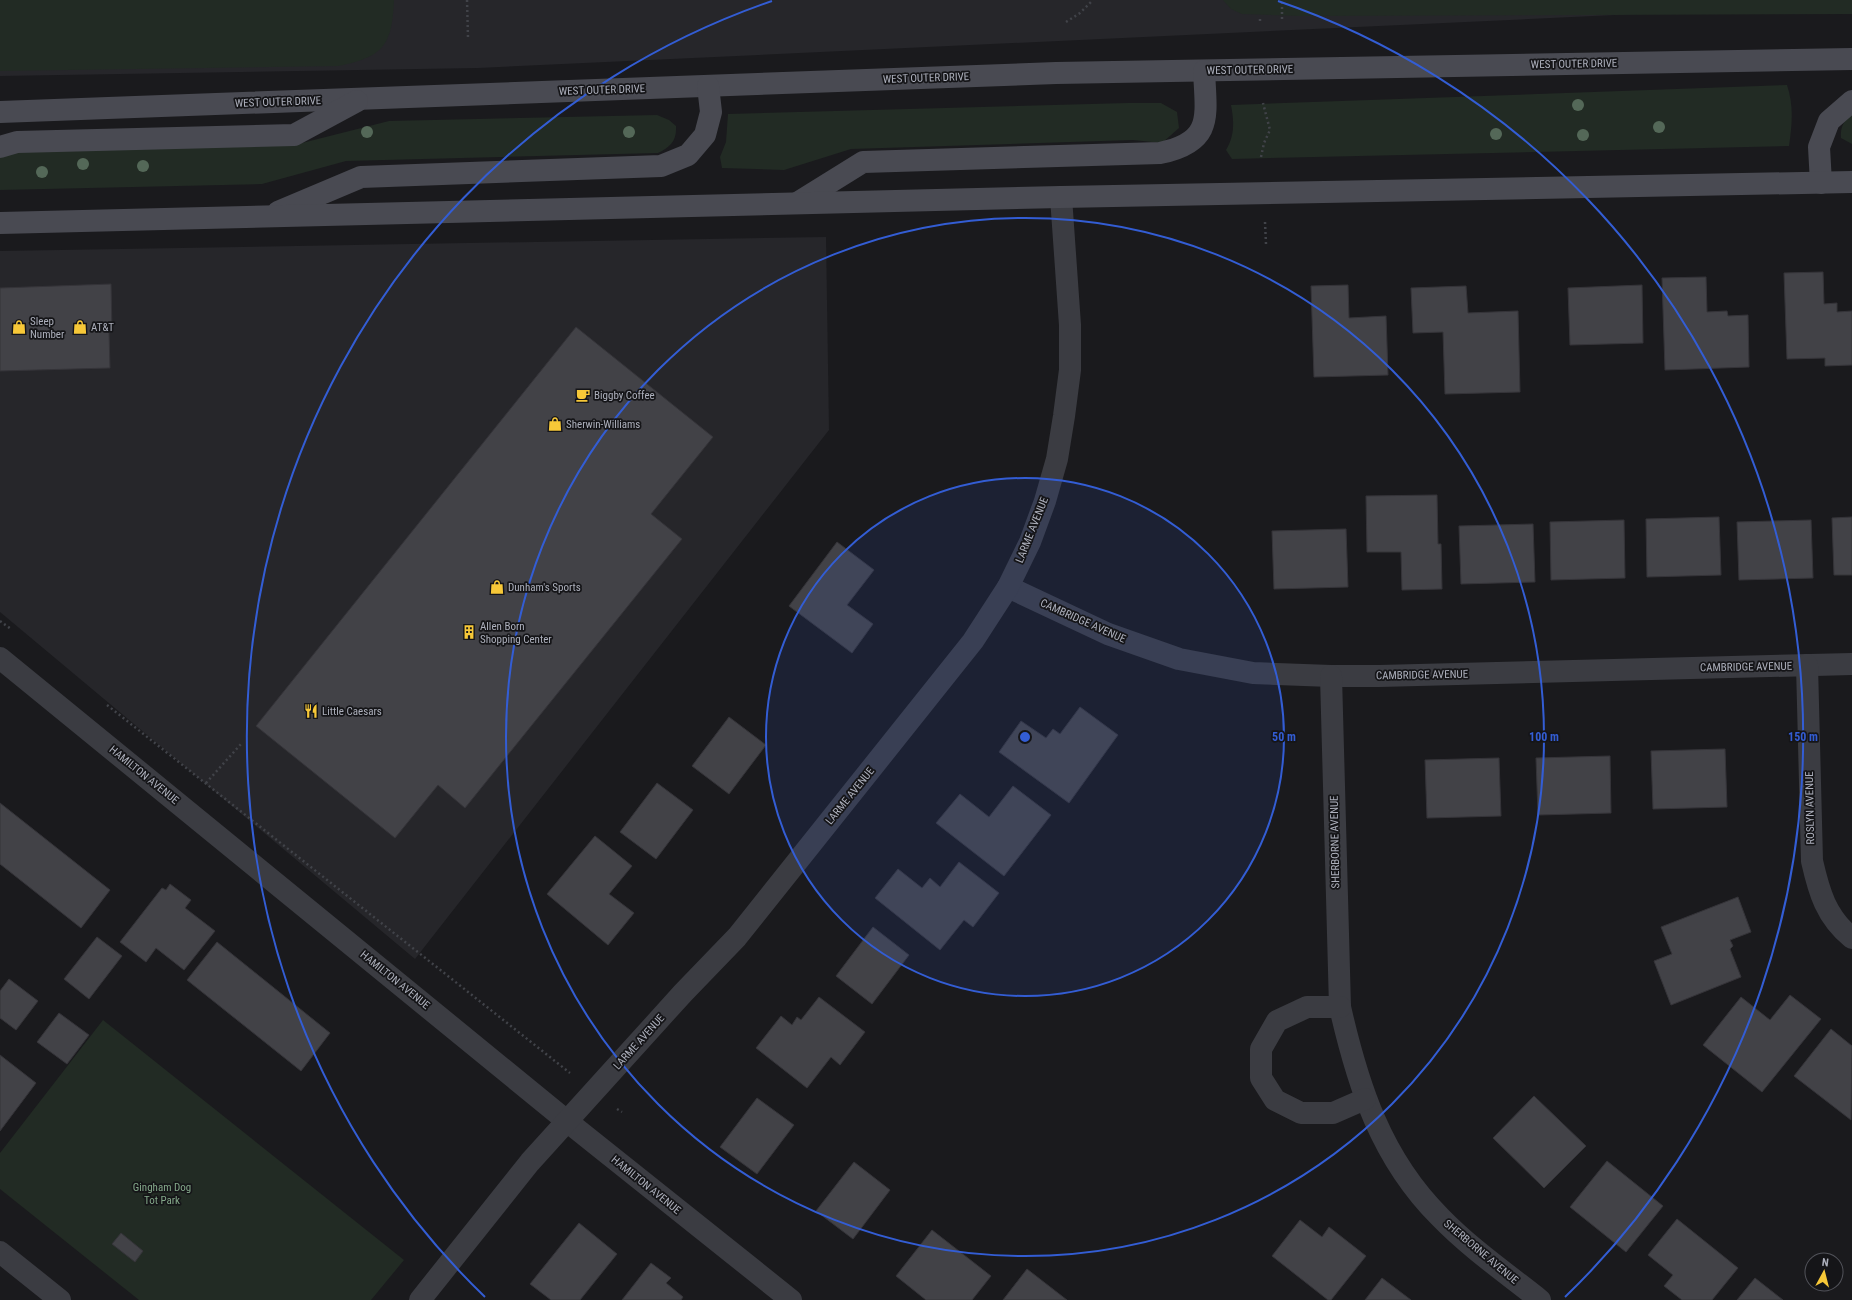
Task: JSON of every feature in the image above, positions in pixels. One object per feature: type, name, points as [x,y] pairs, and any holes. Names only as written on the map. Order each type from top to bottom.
[{"type":"main road","name":"WEST OUTER DRIVE","points":[[0,112],[1056,73],[1852,59]]},
{"type":"main road","points":[[796,203],[863,162],[1160,153],[1180,149],[1196,139],[1204,122],[1204,70]]},
{"type":"main road","points":[[268,216],[361,177],[661,166],[688,155],[705,135],[710,112],[708,86]]},
{"type":"main road","points":[[0,147],[17,142],[294,135],[362,99]]},
{"type":"main road","points":[[1821,183],[1819,147],[1829,120],[1852,100]]},
{"type":"main road","points":[[0,223],[1061,197],[1852,182]]},
{"type":"street","name":"LARME AVENUE","points":[[420,1300],[530,1162],[568,1122],[683,993],[737,937],[973,641],[1008,587],[1030,542],[1045,501],[1057,459],[1064,416],[1070,370],[1070,325],[1061,197]]},
{"type":"street","name":"CAMBRIDGE AVENUE","points":[[1008,587],[1108,634],[1179,659],[1253,673],[1331,676],[1852,664]]},
{"type":"street","name":"HAMILTON AVENUE","points":[[0,658],[568,1122],[791,1300]]},
{"type":"street","name":"ROSLYN AVENUE","points":[[1807,666],[1812,861],[1818,891],[1829,913],[1852,938]]},
{"type":"street","name":"SHERBORNE AVENUE","points":[[1331,676],[1340,1007],[1351,1054],[1365,1099],[1393,1158],[1414,1188],[1439,1217],[1466,1243],[1540,1300]]},
{"type":"street","points":[[1340,1007],[1307,1007],[1276,1022],[1261,1049],[1261,1078],[1275,1100],[1301,1113],[1333,1113],[1365,1099]]},
{"type":"street","points":[[0,1252],[60,1300]]},
{"type":"path","points":[[467,0],[468,38]]},
{"type":"path","points":[[1066,22],[1080,14],[1093,0]]},
{"type":"path","points":[[1282,0],[1282,19]]},
{"type":"path","points":[[1261,157],[1264,143],[1270,130],[1263,103]]},
{"type":"path","points":[[1265,218],[1266,244]]},
{"type":"path","points":[[0,621],[12,630]]},
{"type":"path","points":[[106,704],[207,783],[575,1078]]},
{"type":"path","points":[[203,788],[241,744]]},
{"type":"shaded area","points":[[0,0],[1852,0],[1852,4],[478,68],[0,76]]},
{"type":"shaded area","points":[[826,237],[829,430],[415,959],[0,612],[0,251]]},
{"type":"green space","points":[[0,0],[394,0],[391,28],[382,47],[375,53],[365,58],[338,66],[0,71]]},
{"type":"green space","points":[[1223,0],[1852,0],[1852,14],[1299,16],[1242,14],[1231,9]]},
{"type":"green space","points":[[1787,85],[1791,100],[1792,116],[1789,146],[1232,159],[1226,150],[1231,139],[1233,128],[1231,105]]},
{"type":"green space","points":[[1161,103],[1177,112],[1179,128],[1162,143],[1133,140],[851,149],[784,170],[722,168],[720,157],[726,142],[728,114]]},
{"type":"green space","points":[[657,115],[669,120],[676,126],[675,136],[672,143],[658,153],[346,161],[262,184],[0,190],[0,154],[6,152],[302,143],[389,121]]},
{"type":"green space","points":[[1852,115],[1852,144],[1841,138],[1841,134],[1844,122]]},
{"type":"green space","name":"Gingham Dog Tot Park","points":[[103,1020],[404,1260],[371,1300],[139,1300],[0,1189],[0,1153]]},
{"type":"building","points":[[1823,272],[1824,304],[1837,303],[1837,312],[1852,311],[1852,365],[1825,366],[1825,358],[1787,359],[1784,273]]},
{"type":"building","points":[[1706,277],[1707,312],[1727,311],[1728,316],[1748,315],[1749,367],[1665,370],[1662,278]]},
{"type":"building","points":[[111,284],[112,332],[109,332],[110,368],[0,371],[0,288]]},
{"type":"building","points":[[1348,285],[1349,318],[1386,316],[1388,375],[1314,377],[1311,286]]},
{"type":"building","points":[[1642,285],[1643,343],[1570,345],[1568,288]]},
{"type":"building","points":[[1466,286],[1468,313],[1518,311],[1520,392],[1445,394],[1443,332],[1413,333],[1411,288]]},
{"type":"building","name":"Allen Born Shopping Center","points":[[576,327],[713,437],[651,514],[682,539],[465,808],[438,785],[395,838],[256,726]]},
{"type":"building","points":[[1437,495],[1438,544],[1441,544],[1442,589],[1402,590],[1401,552],[1367,552],[1366,496]]},
{"type":"building","points":[[1719,517],[1721,575],[1647,577],[1646,519]]},
{"type":"building","points":[[1852,517],[1852,575],[1834,575],[1832,518]]},
{"type":"building","points":[[1624,520],[1625,578],[1551,580],[1550,522]]},
{"type":"building","points":[[1811,520],[1813,578],[1739,580],[1737,522]]},
{"type":"building","points":[[1533,524],[1535,582],[1461,584],[1459,526]]},
{"type":"building","points":[[1346,529],[1348,587],[1274,589],[1272,531]]},
{"type":"building","points":[[837,542],[874,570],[847,605],[873,624],[852,653],[789,606]]},
{"type":"building","points":[[1080,707],[1118,735],[1069,803],[999,752],[1021,721],[1046,738],[1053,729],[1060,734]]},
{"type":"building","points":[[729,717],[766,745],[729,794],[692,766]]},
{"type":"building","points":[[1725,749],[1727,807],[1653,809],[1651,751]]},
{"type":"building","points":[[1610,756],[1611,813],[1538,815],[1536,758]]},
{"type":"building","points":[[1499,758],[1501,816],[1427,818],[1425,760]]},
{"type":"building","points":[[657,783],[693,810],[656,859],[620,832]]},
{"type":"building","points":[[1013,786],[1051,815],[1004,876],[936,823],[960,794],[989,817]]},
{"type":"building","points":[[0,803],[110,890],[81,928],[0,864]]},
{"type":"building","points":[[595,836],[632,866],[609,894],[634,913],[608,945],[547,894]]},
{"type":"building","points":[[959,862],[999,893],[973,927],[964,920],[940,950],[875,898],[898,869],[922,888],[930,878],[940,887]]},
{"type":"building","points":[[170,884],[191,900],[185,908],[215,931],[184,970],[156,948],[146,962],[120,942],[162,888],[166,890]]},
{"type":"building","points":[[1738,897],[1751,932],[1730,940],[1733,946],[1730,949],[1741,977],[1671,1005],[1654,961],[1672,954],[1661,927]]},
{"type":"building","points":[[873,927],[909,955],[872,1004],[836,976]]},
{"type":"building","points":[[97,937],[122,956],[89,999],[64,979]]},
{"type":"building","points":[[217,942],[330,1033],[301,1071],[187,980]]},
{"type":"building","points":[[9,979],[38,1001],[16,1030],[0,1018],[0,991]]},
{"type":"building","points":[[1790,995],[1821,1019],[1762,1092],[1703,1045],[1741,997],[1770,1020]]},
{"type":"building","points":[[819,997],[865,1032],[840,1065],[831,1057],[807,1088],[756,1048],[781,1016],[792,1025],[797,1017],[801,1020]]},
{"type":"building","points":[[59,1013],[89,1035],[67,1064],[37,1042]]},
{"type":"building","points":[[1831,1029],[1852,1046],[1851,1120],[1794,1076]]},
{"type":"building","points":[[0,1055],[36,1083],[0,1131]]},
{"type":"building","points":[[1534,1096],[1586,1146],[1544,1188],[1493,1138]]},
{"type":"building","points":[[757,1098],[794,1125],[757,1174],[720,1147]]},
{"type":"building","points":[[1607,1161],[1663,1206],[1626,1252],[1570,1207]]},
{"type":"building","points":[[854,1162],[890,1190],[853,1239],[816,1211]]},
{"type":"building","points":[[1677,1219],[1738,1268],[1712,1300],[1682,1300],[1664,1286],[1673,1275],[1648,1255]]},
{"type":"building","points":[[1300,1220],[1322,1237],[1329,1227],[1366,1256],[1331,1300],[1328,1300],[1272,1256]]},
{"type":"building","points":[[579,1223],[617,1254],[580,1300],[551,1300],[530,1284]]},
{"type":"building","points":[[932,1230],[991,1276],[972,1300],[926,1300],[896,1276]]},
{"type":"building","points":[[121,1233],[143,1251],[135,1262],[112,1244]]},
{"type":"building","points":[[651,1263],[671,1278],[666,1283],[683,1297],[681,1300],[622,1300]]},
{"type":"building","points":[[1027,1269],[1067,1300],[1003,1300]]},
{"type":"building","points":[[1382,1278],[1411,1300],[1365,1300]]},
{"type":"building","points":[[1755,1278],[1783,1300],[1737,1300]]},
{"type":"place","name":"Sleep Number","points":[[19,327]]},
{"type":"place","name":"AT&T","points":[[80,327]]},
{"type":"place","name":"Biggby Coffee","points":[[583,395]]},
{"type":"place","name":"Sherwin-Williams","points":[[555,424]]},
{"type":"place","name":"Dunham's Sports","points":[[497,587]]},
{"type":"place","name":"Allen Born Shopping Center","points":[[469,632]]},
{"type":"place","name":"Little Caesars","points":[[311,711]]}]
